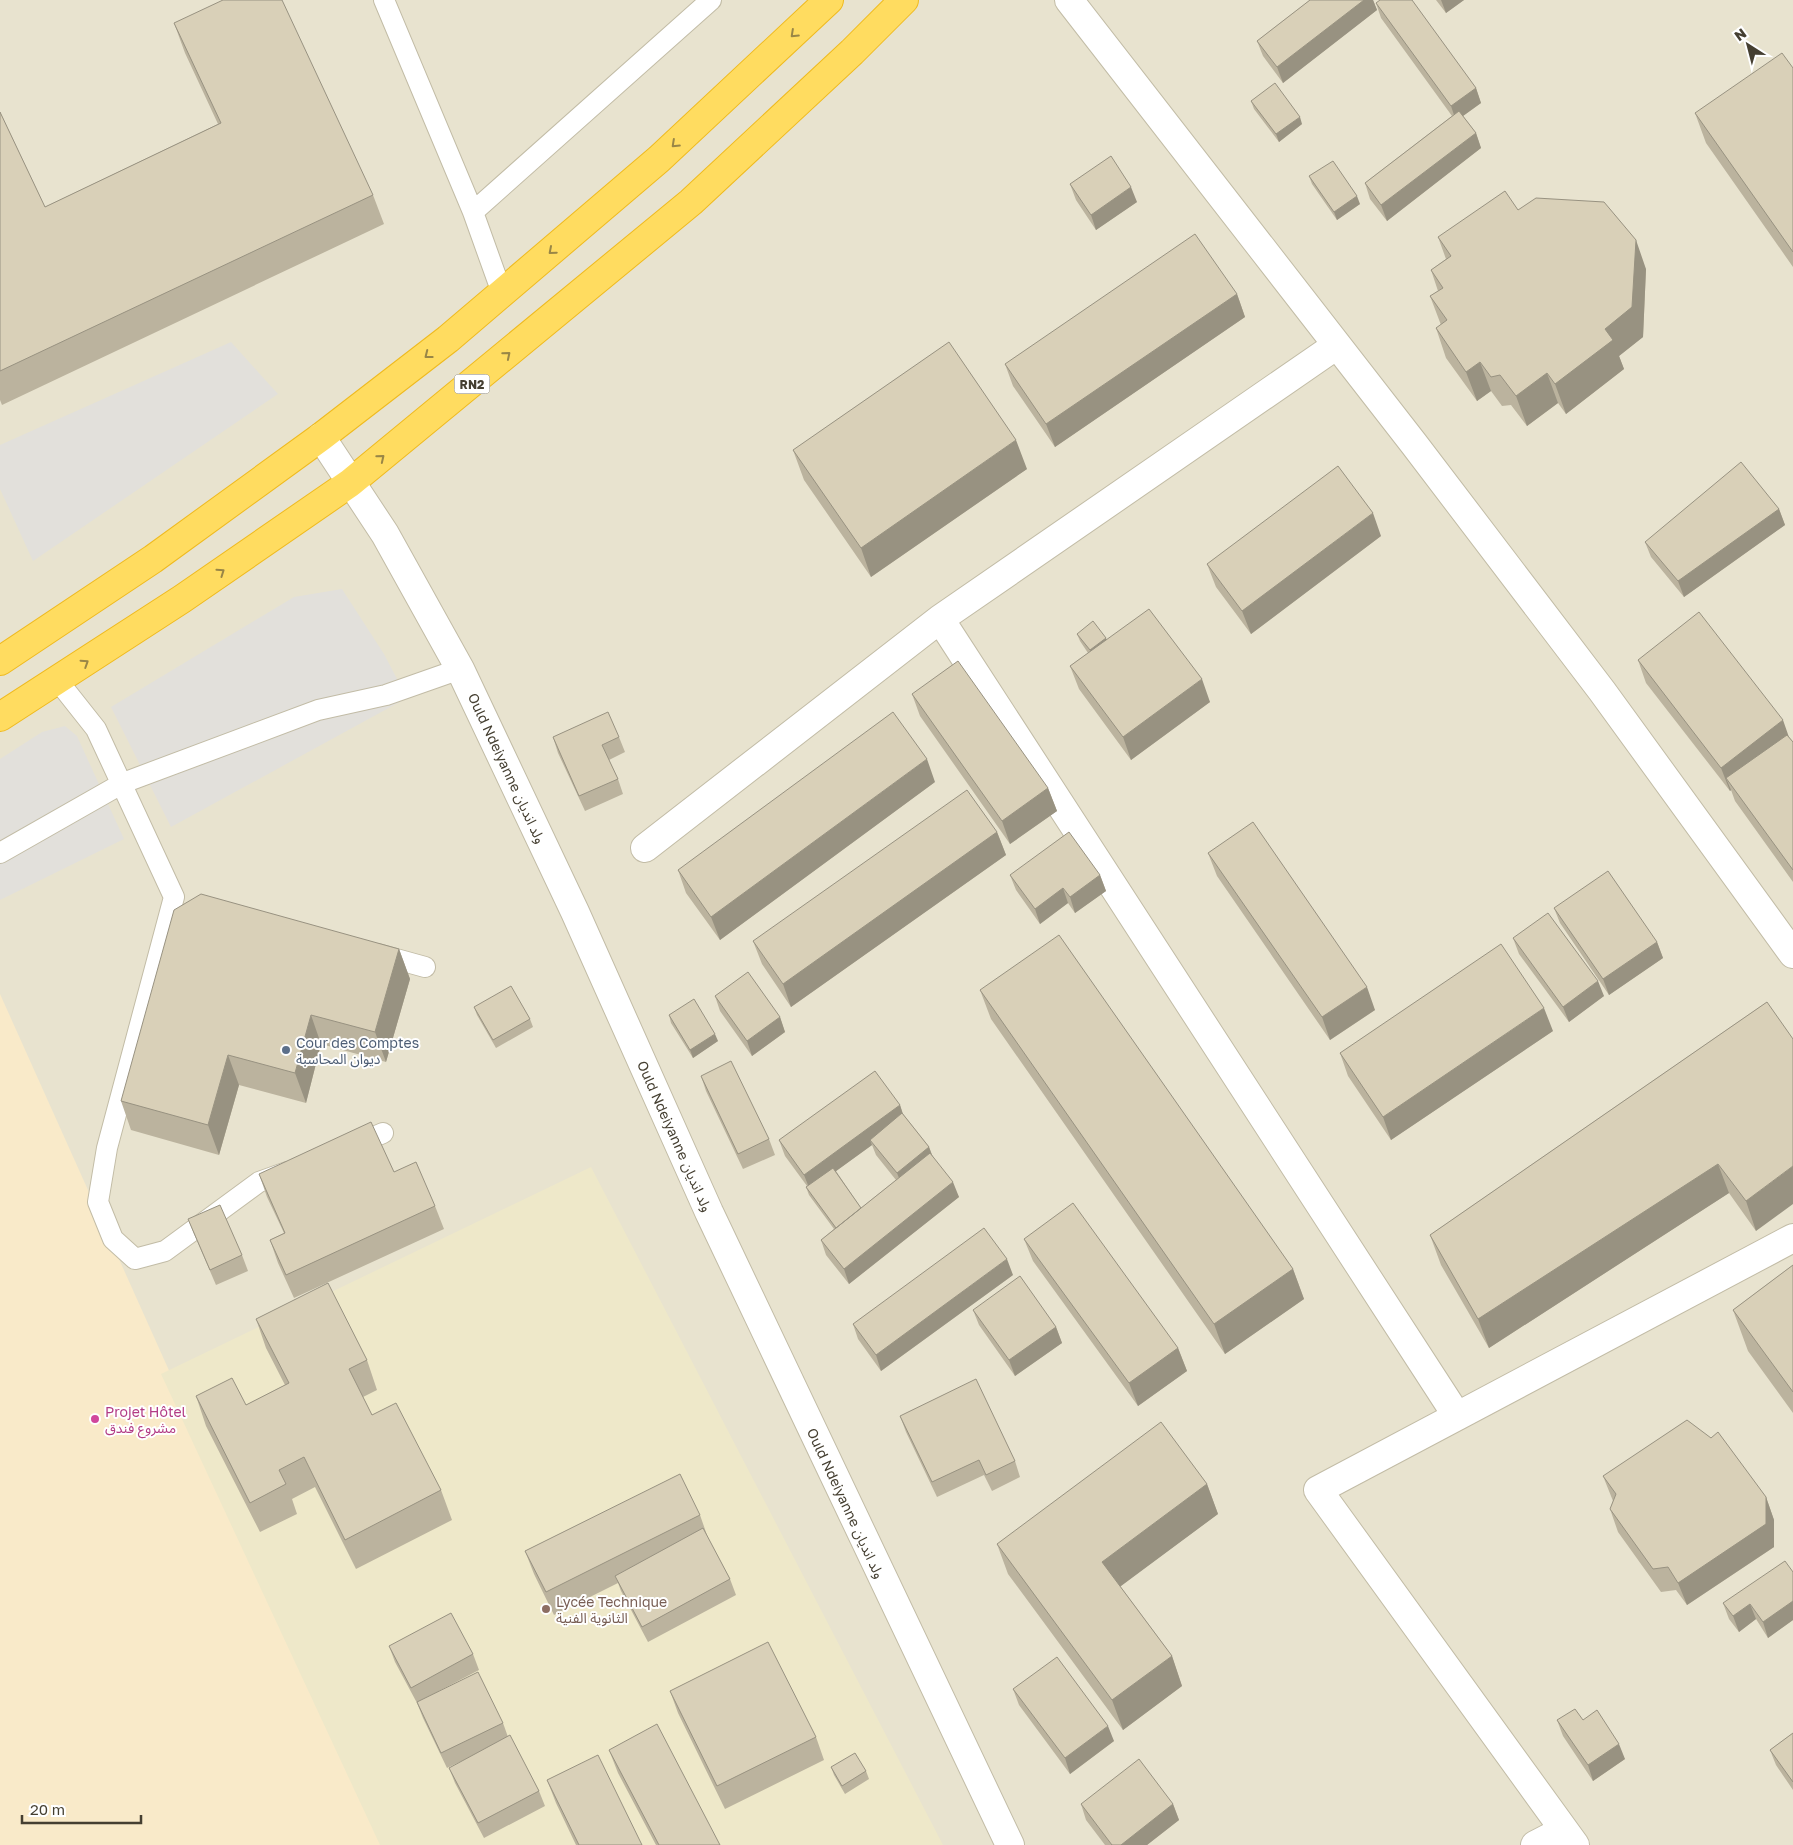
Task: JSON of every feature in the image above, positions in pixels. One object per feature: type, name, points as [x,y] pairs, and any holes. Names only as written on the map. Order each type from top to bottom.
[{"type":"highway","name":"RN2","points":[[0,717],[58,681],[350,483],[691,202],[852,52],[904,0]]},
{"type":"highway","points":[[0,661],[153,559],[321,438],[448,340],[659,159],[821,3]]},
{"type":"street","points":[[1069,0],[1337,345],[1602,692],[1793,954]]},
{"type":"street","points":[[645,848],[940,619],[1337,345]]},
{"type":"street","name":"Ould Ndeiyanne ولد انديان","points":[[321,438],[385,534],[460,668],[575,912],[709,1212],[1010,1845]]},
{"type":"street","points":[[940,619],[1457,1416]]},
{"type":"street","points":[[1535,1845],[1569,1837],[1318,1490],[1793,1238]]},
{"type":"lane","points":[[384,0],[473,212],[502,293]]},
{"type":"lane","points":[[473,212],[711,0]]},
{"type":"lane","points":[[0,853],[122,783],[318,710],[386,695],[460,668]]},
{"type":"lane","points":[[58,681],[96,729],[183,900],[107,1148],[98,1202],[113,1239],[135,1259],[165,1252],[259,1182],[305,1165]]},
{"type":"lane","points":[[360,949],[425,967]]},
{"type":"lane","points":[[333,1155],[383,1133]]},
{"type":"shaded area","points":[[0,0],[1793,0],[1793,1845],[0,1845]]},
{"type":"shaded area","points":[[231,342],[278,394],[33,561],[0,489],[0,445]]},
{"type":"shaded area","points":[[342,589],[384,654],[407,698],[171,827],[111,707],[294,597]]},
{"type":"shaded area","points":[[65,726],[77,736],[124,839],[0,900],[0,759],[42,732]]},
{"type":"shaded area","name":"Projet Hôtel مشروع فندق","points":[[0,994],[382,1845],[0,1845]]},
{"type":"shaded area","name":"Lycée Technique الثانوية الفنية","points":[[591,1167],[943,1845],[380,1845],[161,1374]]},
{"type":"building","points":[[223,0],[282,0],[373,195],[0,371],[0,112],[45,207],[221,123],[174,23]]},
{"type":"building","points":[[1310,0],[1364,0],[1277,67],[1257,41]]},
{"type":"building","points":[[1380,0],[1412,0],[1476,88],[1451,106],[1376,3]]},
{"type":"building","points":[[1782,53],[1793,68],[1793,252],[1695,113]]},
{"type":"building","points":[[1275,83],[1300,117],[1276,134],[1251,101]]},
{"type":"building","points":[[1459,111],[1476,133],[1381,205],[1365,183]]},
{"type":"building","points":[[1111,156],[1131,187],[1091,215],[1070,184]]},
{"type":"building","points":[[1333,161],[1357,196],[1334,212],[1309,176]]},
{"type":"building","points":[[1505,191],[1518,210],[1536,198],[1604,202],[1636,240],[1632,307],[1605,329],[1613,340],[1555,384],[1547,373],[1516,396],[1500,375],[1491,377],[1480,362],[1466,372],[1436,328],[1447,320],[1430,296],[1443,288],[1431,270],[1451,256],[1438,237]]},
{"type":"building","points":[[1195,234],[1237,294],[1046,424],[1005,364]]},
{"type":"building","points":[[949,342],[1016,440],[861,548],[793,450]]},
{"type":"building","points":[[1741,462],[1779,509],[1678,581],[1645,542]]},
{"type":"building","points":[[1338,466],[1373,513],[1242,611],[1207,564]]},
{"type":"building","points":[[1149,609],[1202,679],[1123,737],[1070,666]]},
{"type":"building","points":[[1699,612],[1783,720],[1721,768],[1638,660]]},
{"type":"building","points":[[1093,621],[1106,638],[1090,650],[1077,634]]},
{"type":"building","points":[[958,661],[1048,788],[1002,821],[912,694]]},
{"type":"building","points":[[608,712],[619,737],[602,745],[618,779],[579,796],[553,737]]},
{"type":"building","points":[[893,712],[927,759],[711,917],[678,870]]},
{"type":"building","points":[[1787,735],[1793,742],[1793,870],[1726,778]]},
{"type":"building","points":[[967,790],[997,832],[783,984],[753,941]]},
{"type":"building","points":[[1253,822],[1367,987],[1322,1017],[1208,853]]},
{"type":"building","points":[[1069,832],[1100,875],[1070,897],[1063,888],[1035,909],[1010,875]]},
{"type":"building","points":[[1608,871],[1657,942],[1603,979],[1554,908]]},
{"type":"building","points":[[201,894],[399,949],[375,1032],[311,1015],[295,1073],[228,1055],[208,1125],[121,1101],[174,910]]},
{"type":"building","points":[[1548,913],[1598,981],[1563,1007],[1513,938]]},
{"type":"building","points":[[1059,935],[1293,1269],[1214,1324],[980,990]]},
{"type":"building","points":[[1501,944],[1544,1008],[1383,1117],[1340,1053]]},
{"type":"building","points":[[748,972],[780,1017],[747,1041],[715,996]]},
{"type":"building","points":[[511,986],[530,1019],[493,1040],[474,1007]]},
{"type":"building","points":[[694,999],[715,1034],[690,1050],[669,1015]]},
{"type":"building","points":[[1767,1002],[1793,1039],[1793,1166],[1746,1201],[1718,1164],[1478,1319],[1430,1235]]},
{"type":"building","points":[[731,1061],[769,1139],[738,1154],[701,1076]]},
{"type":"building","points":[[875,1071],[900,1105],[804,1175],[779,1140]]},
{"type":"building","points":[[902,1113],[929,1147],[897,1173],[870,1140]]},
{"type":"building","points":[[371,1122],[394,1172],[416,1162],[435,1206],[286,1275],[270,1240],[285,1233],[259,1174]]},
{"type":"building","points":[[930,1153],[953,1182],[844,1269],[821,1240]]},
{"type":"building","points":[[833,1168],[861,1208],[836,1228],[806,1187]]},
{"type":"building","points":[[1073,1203],[1178,1348],[1129,1383],[1024,1239]]},
{"type":"building","points":[[220,1205],[242,1255],[210,1270],[188,1219]]},
{"type":"building","points":[[984,1228],[1007,1259],[876,1355],[853,1324]]},
{"type":"building","points":[[1793,1265],[1793,1392],[1733,1310]]},
{"type":"building","points":[[1020,1276],[1056,1327],[1009,1360],[973,1310]]},
{"type":"building","points":[[328,1283],[367,1360],[349,1369],[372,1415],[396,1403],[441,1490],[345,1540],[304,1457],[279,1470],[286,1484],[250,1503],[196,1396],[232,1378],[246,1405],[289,1383],[256,1319]]},
{"type":"building","points":[[976,1379],[1015,1461],[986,1475],[979,1460],[932,1482],[900,1416]]},
{"type":"building","points":[[1687,1420],[1711,1438],[1718,1432],[1766,1497],[1766,1524],[1678,1583],[1668,1567],[1653,1569],[1610,1509],[1616,1494],[1603,1476]]},
{"type":"building","points":[[1161,1422],[1207,1484],[1102,1562],[1172,1656],[1112,1700],[997,1544]]},
{"type":"building","points":[[680,1474],[700,1515],[546,1592],[525,1551]]},
{"type":"building","points":[[703,1528],[730,1579],[642,1627],[615,1576]]},
{"type":"building","points":[[1785,1561],[1793,1572],[1793,1601],[1763,1622],[1750,1604],[1733,1616],[1723,1603]]},
{"type":"building","points":[[451,1613],[473,1654],[411,1688],[389,1646]]},
{"type":"building","points":[[768,1642],[816,1737],[717,1786],[670,1691]]},
{"type":"building","points":[[1057,1657],[1108,1726],[1065,1758],[1013,1689]]},
{"type":"building","points":[[478,1672],[503,1723],[441,1753],[417,1702]]},
{"type":"building","points":[[1575,1709],[1583,1720],[1597,1710],[1619,1744],[1588,1765],[1557,1720]]},
{"type":"building","points":[[657,1724],[720,1845],[659,1845],[609,1750]]},
{"type":"building","points":[[1793,1733],[1793,1782],[1770,1750]]},
{"type":"building","points":[[510,1735],[539,1791],[478,1823],[449,1768]]},
{"type":"building","points":[[855,1753],[866,1771],[842,1786],[831,1767]]},
{"type":"building","points":[[598,1755],[642,1845],[579,1845],[547,1780]]},
{"type":"building","points":[[1139,1759],[1173,1804],[1121,1845],[1112,1845],[1081,1804]]},
{"type":"place","name":"Cour des Comptes ديوان المحاسبة","points":[[286,1050]]},
{"type":"place","name":"Projet Hôtel مشروع فندق","points":[[95,1419]]},
{"type":"place","name":"Lycée Technique الثانوية الفنية","points":[[546,1609]]}]
